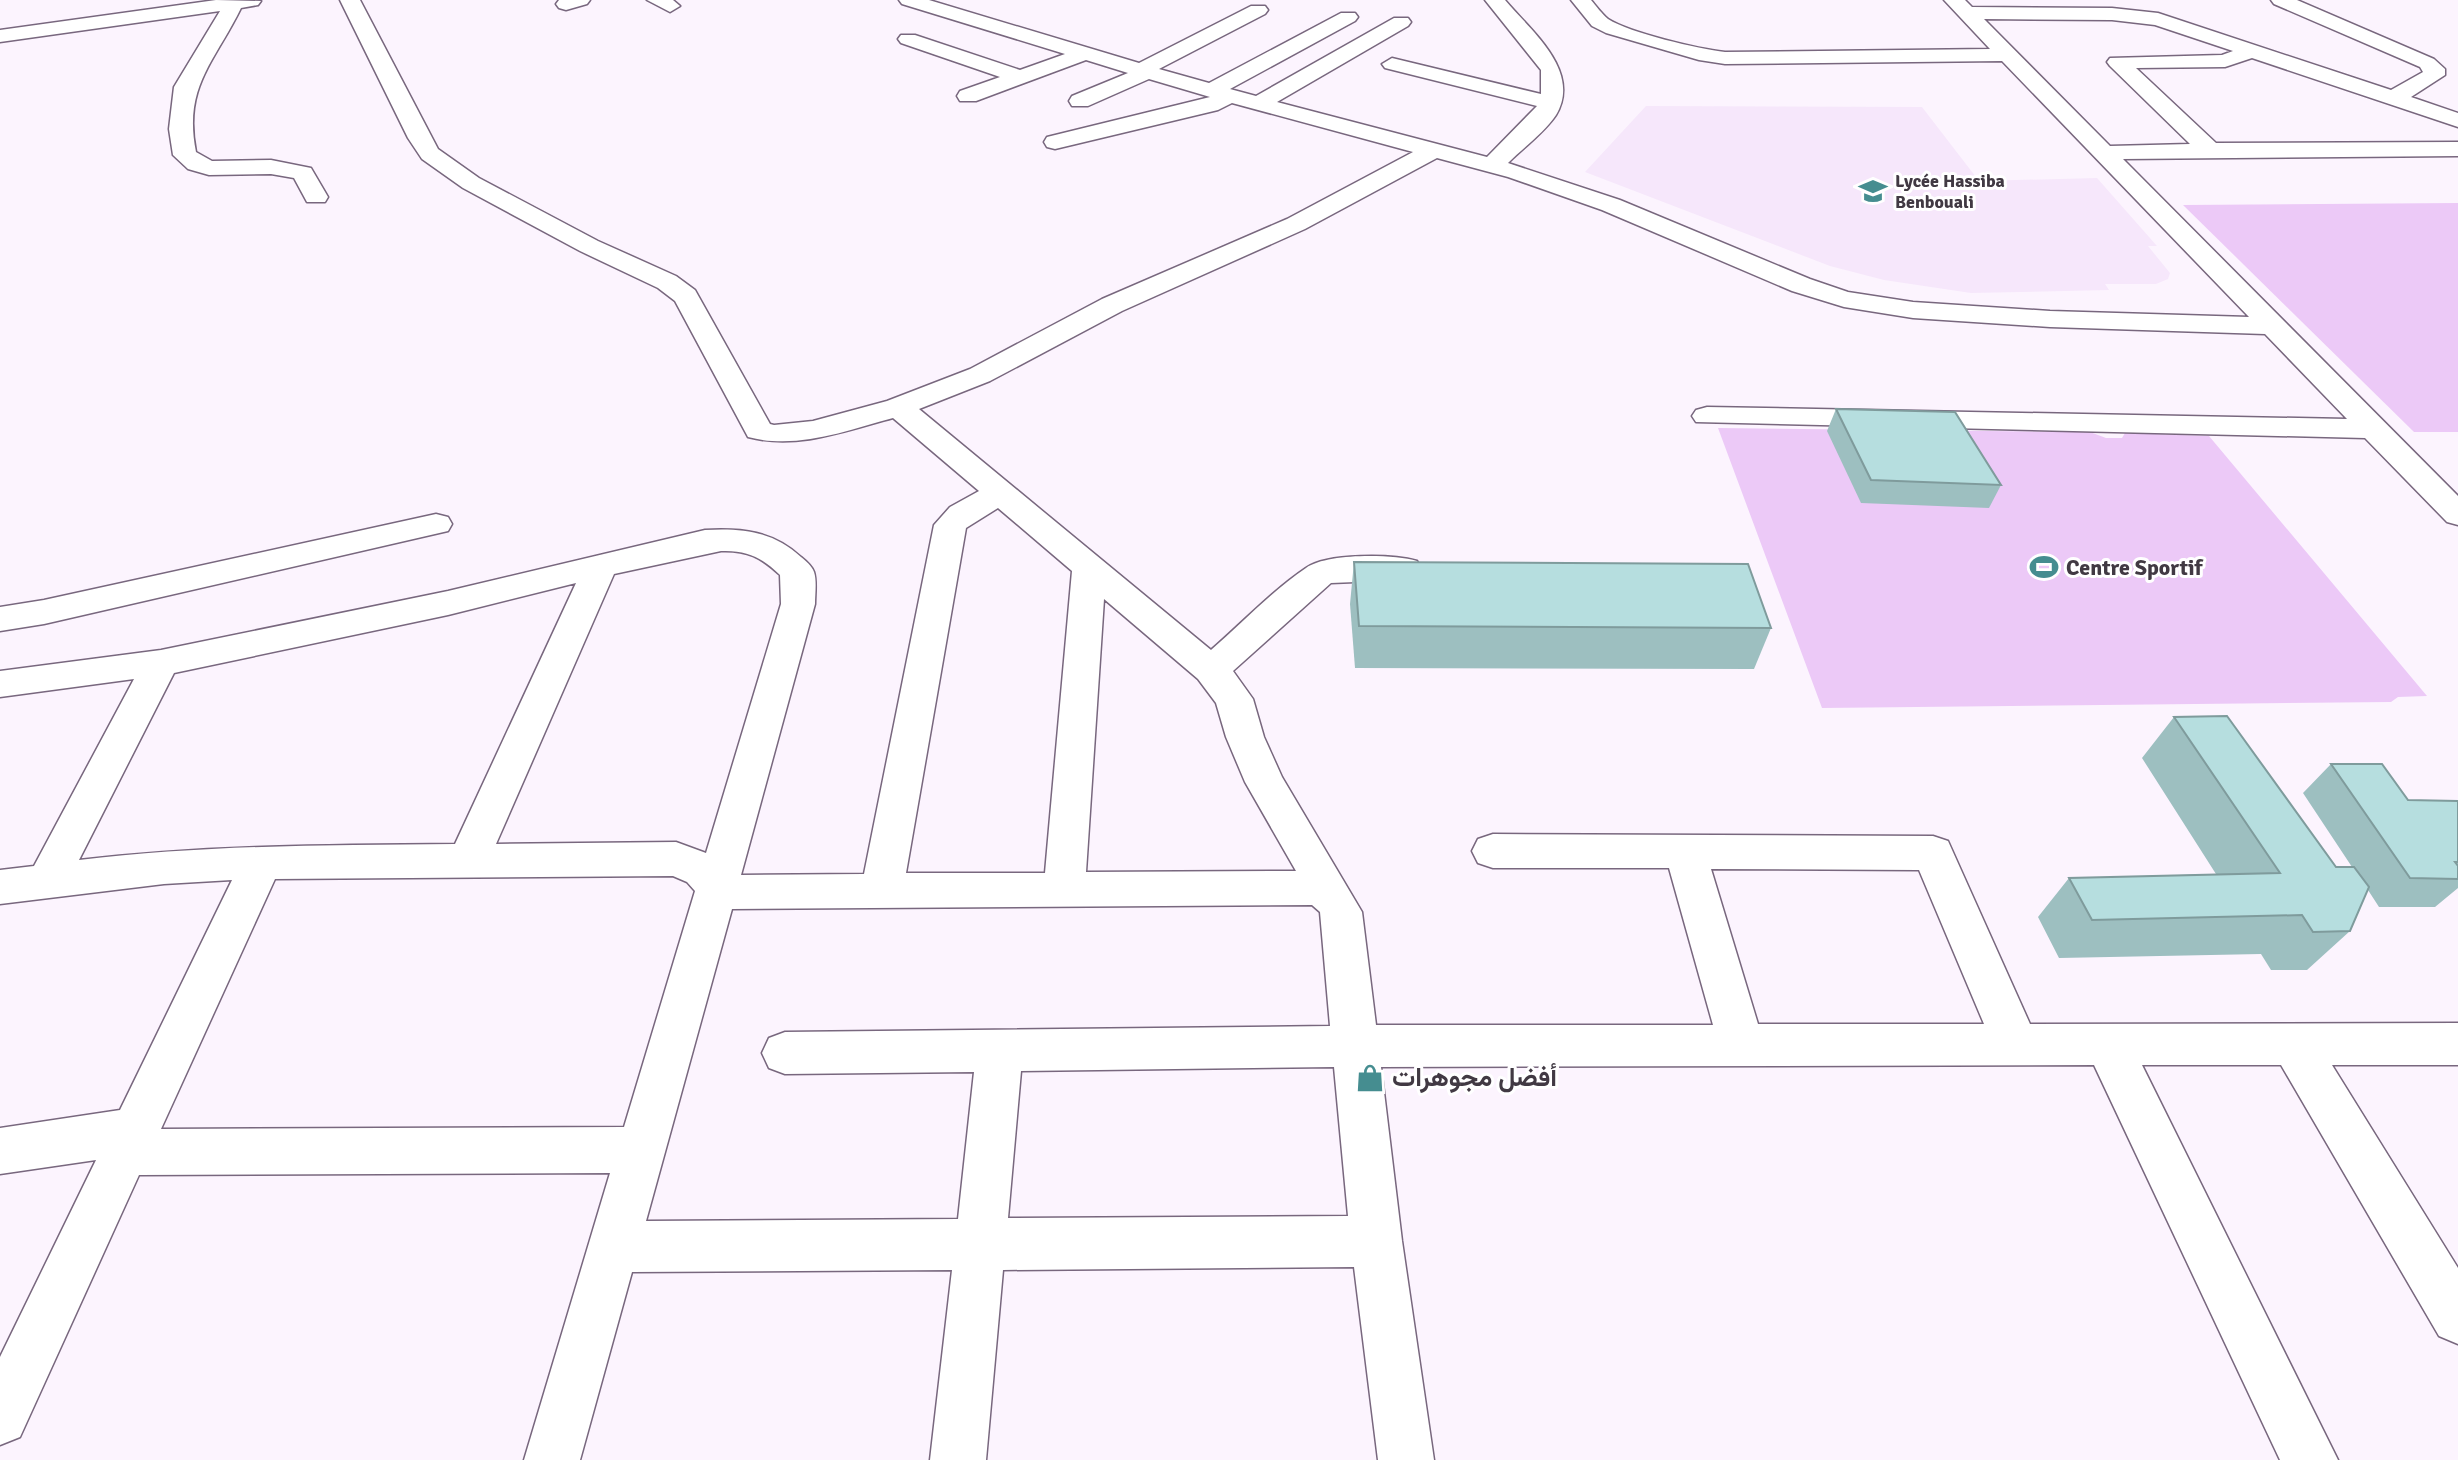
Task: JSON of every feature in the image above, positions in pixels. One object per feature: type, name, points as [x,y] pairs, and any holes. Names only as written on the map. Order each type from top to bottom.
[{"type":"street","points":[[350,0],[430,154],[482,189],[589,246],[667,282],[686,296],[759,431],[774,434],[814,430],[898,407],[980,375],[1112,305],[1296,224],[1436,149]]},
{"type":"street","points":[[909,0],[1221,94],[1492,165],[1611,205],[1801,285],[1844,299],[1943,312],[2273,326]]},
{"type":"street","points":[[940,9],[979,0]]},
{"type":"street","points":[[1492,165],[1546,113],[1553,91],[1551,69],[1495,0]]},
{"type":"street","points":[[1581,0],[1599,22],[1613,29],[1706,56],[2007,55]]},
{"type":"street","points":[[2281,0],[2427,63],[2434,69],[2434,75],[2393,98]]},
{"type":"street","points":[[0,36],[244,2]]},
{"type":"street","points":[[244,2],[185,87],[180,129],[185,155],[205,170],[286,166],[303,173],[316,197]]},
{"type":"street","points":[[2128,4],[2180,2]]},
{"type":"street","points":[[2128,4],[2158,19],[2458,120]]},
{"type":"street","points":[[1960,6],[2458,515]]},
{"type":"street","points":[[1960,6],[2158,19]]},
{"type":"street","points":[[1080,101],[1144,71],[1258,10]]},
{"type":"street","points":[[1055,142],[1210,105],[1221,94],[1348,17]]},
{"type":"street","points":[[1258,104],[1401,22]]},
{"type":"street","points":[[908,39],[1021,77]]},
{"type":"street","points":[[2210,150],[2117,62],[2225,61],[2251,51]]},
{"type":"street","points":[[968,96],[1086,53]]},
{"type":"street","points":[[1392,64],[1549,102]]},
{"type":"street","points":[[2434,69],[2458,64]]},
{"type":"street","points":[[2103,153],[2458,149]]},
{"type":"street","points":[[898,407],[1211,670],[1234,699],[1245,737],[1265,782],[1341,912],[1376,1241],[1406,1460]]},
{"type":"street","points":[[1707,416],[2374,429]]},
{"type":"street","points":[[882,891],[950,525],[961,514],[1000,493]]},
{"type":"street","points":[[0,619],[44,612],[436,524]]},
{"type":"street","points":[[0,684],[161,663],[448,603],[705,541],[740,538],[772,548],[797,572],[798,604],[552,1460]]},
{"type":"street","points":[[468,860],[601,566]]},
{"type":"street","points":[[1064,890],[1089,568]]},
{"type":"street","points":[[1211,670],[1320,574],[1345,569],[1442,570]]},
{"type":"street","points":[[47,882],[161,663]]},
{"type":"street","points":[[1493,851],[1933,853],[2016,1045]]},
{"type":"street","points":[[1685,852],[1742,1046]]},
{"type":"street","points":[[0,887],[164,867],[262,862],[676,859],[702,870],[715,885],[730,892],[1317,888],[1333,896]]},
{"type":"street","points":[[0,1417],[262,862]]},
{"type":"street","points":[[2294,1044],[2452,1295]]},
{"type":"street","points":[[785,1053],[1356,1046],[2458,1044]]},
{"type":"street","points":[[2108,1045],[2310,1460]]},
{"type":"street","points":[[958,1460],[1000,1051]]},
{"type":"street","points":[[0,1151],[129,1142],[640,1150]]},
{"type":"street","points":[[613,1247],[1376,1241]]},
{"type":"shaded area","name":"Lycée Hassiba Benbouali","points":[[1646,106],[1922,107],[1979,181],[2097,178],[2157,246],[2148,246],[2170,273],[2168,279],[2156,284],[2105,284],[2109,290],[1971,293],[1884,280],[1830,266],[1585,172]]},
{"type":"shaded area","points":[[2458,203],[2458,432],[2414,432],[2183,205]]},
{"type":"shaded area","name":"Centre Sportif","points":[[1718,428],[2090,432],[2106,438],[2122,438],[2125,433],[2209,436],[2427,696],[2398,697],[2391,702],[1822,708]]},
{"type":"building","points":[[1836,409],[1955,412],[2001,485],[1871,480]]},
{"type":"building","points":[[1354,562],[1748,564],[1771,628],[1359,626]]},
{"type":"building","points":[[2227,716],[2336,867],[2354,867],[2369,887],[2350,931],[2313,932],[2302,915],[2092,920],[2069,878],[2280,873],[2174,717]]},
{"type":"building","points":[[2331,764],[2382,764],[2408,800],[2458,801],[2458,862],[2455,862],[2458,879],[2410,878]]},
{"type":"place","name":"Lycée Hassiba Benbouali","points":[[1873,191]]},
{"type":"place","name":"Centre Sportif","points":[[2044,567]]},
{"type":"place","name":"أفضل مجوهرات","points":[[1370,1078]]}]
